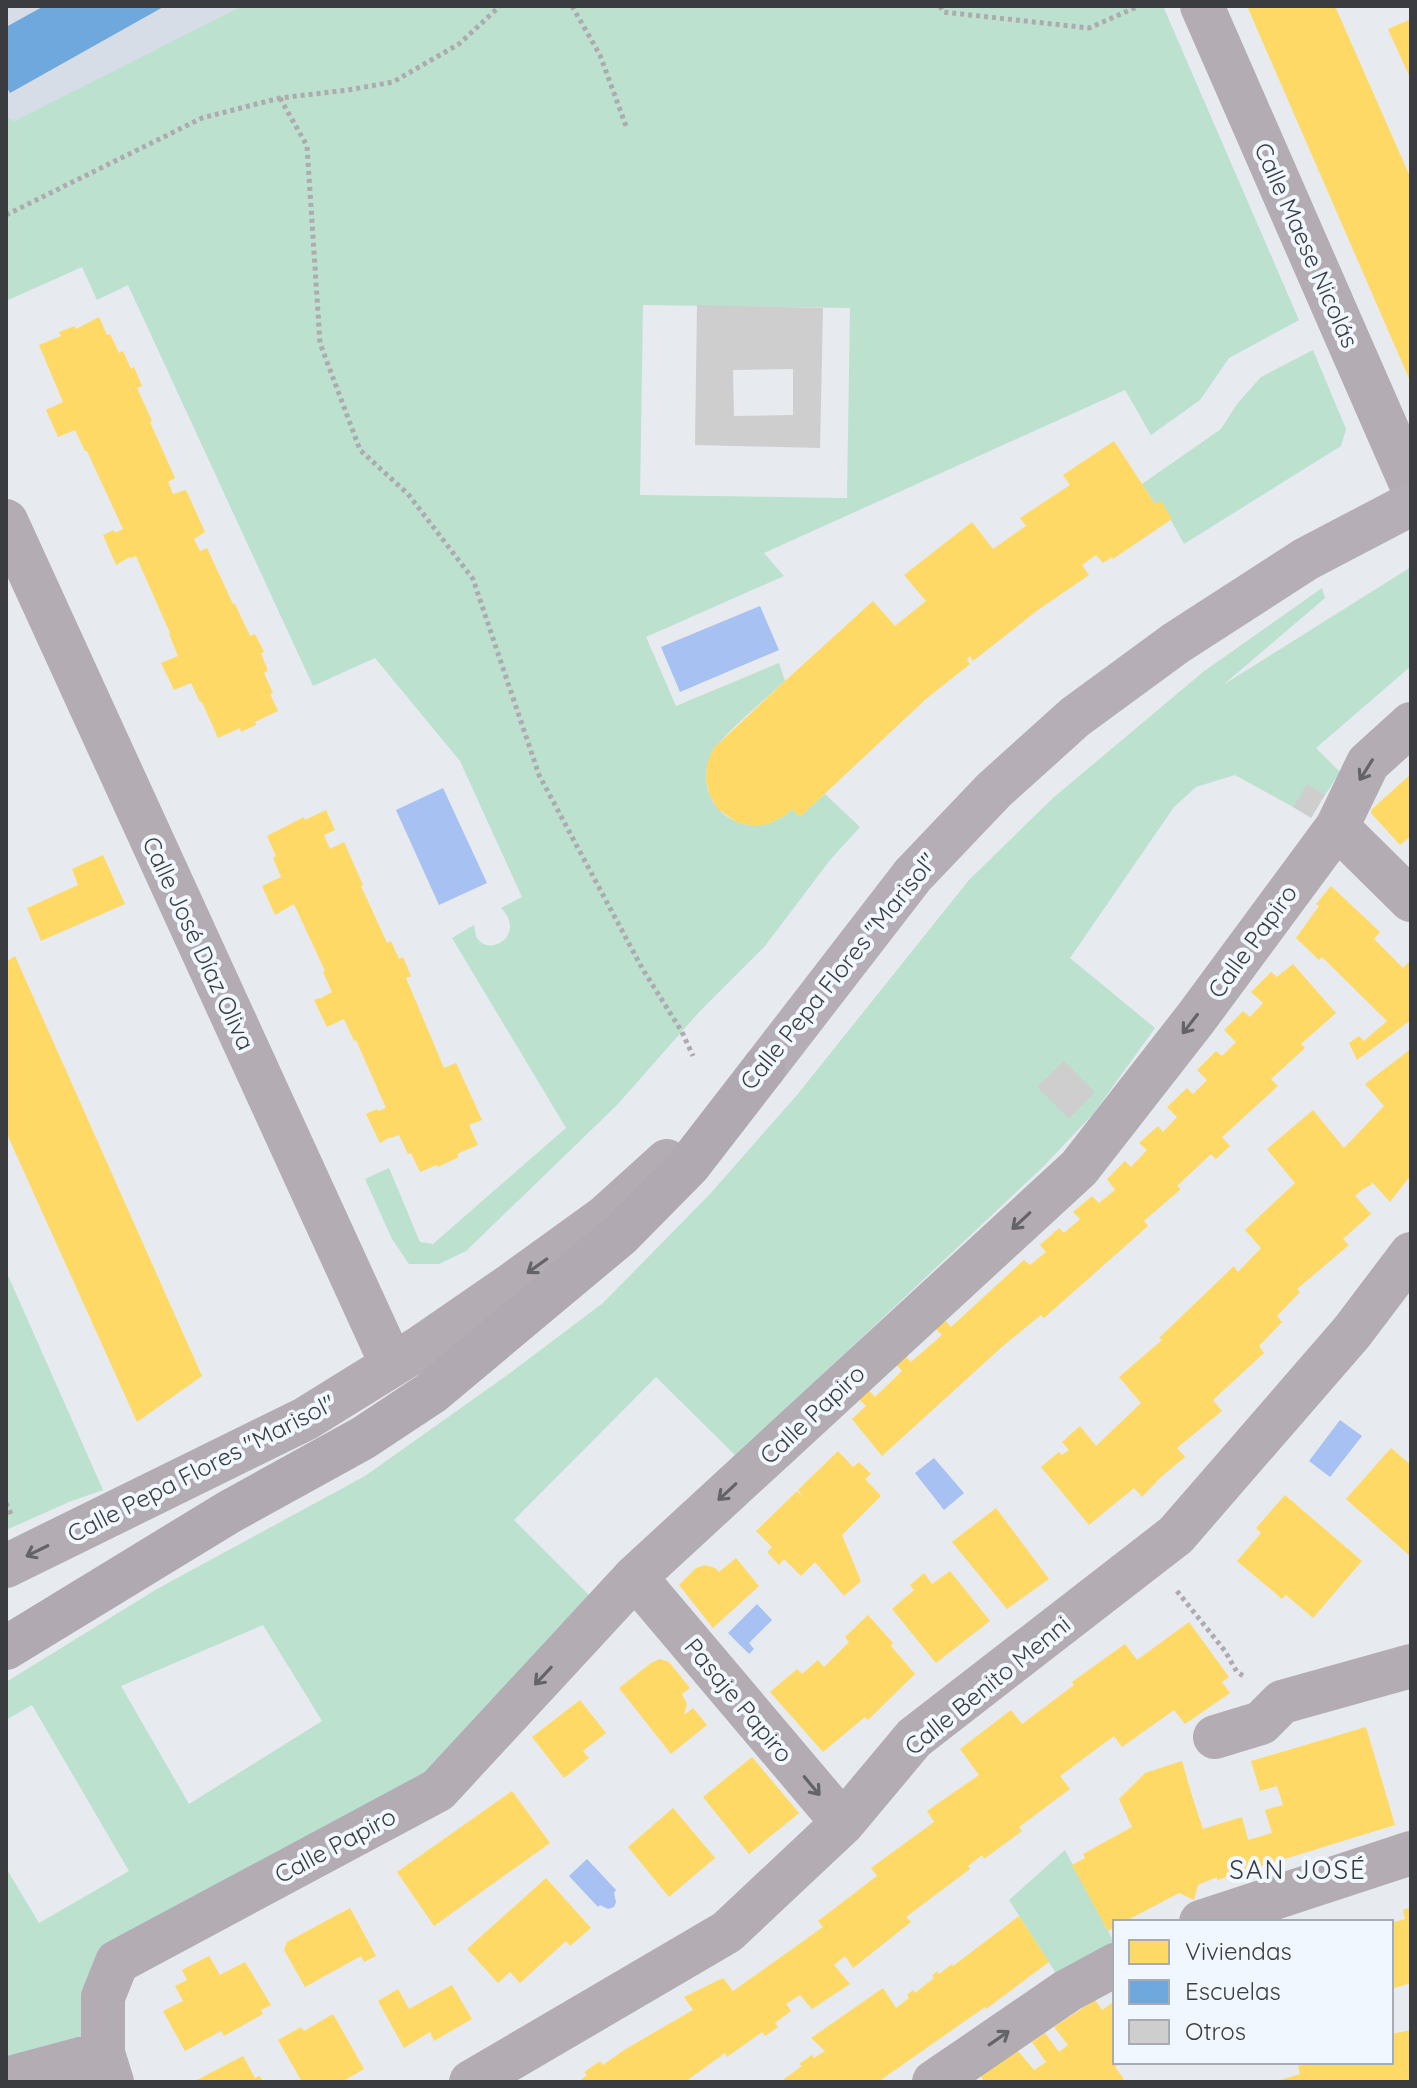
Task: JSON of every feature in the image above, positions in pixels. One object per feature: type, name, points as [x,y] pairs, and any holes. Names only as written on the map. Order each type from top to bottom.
[{"type":"highway","points":[[6,1648],[229,1512],[363,1438],[431,1393],[620,1235],[689,1165],[764,1068]]},
{"type":"highway","points":[[6,1615],[431,1393]]},
{"type":"main road","name":"Calle Pepa Flores \"Marisol\"","points":[[764,1068],[913,875],[994,790],[1075,717],[1176,643],[1280,576],[1411,504]]},
{"type":"street","name":"Calle Maese Nicolás","points":[[1202,6],[1411,484]]},
{"type":"street","name":"Calle José Díaz Oliva","points":[[6,521],[392,1365]]},
{"type":"street","name":"Calle Papiro","points":[[108,2067],[103,1997],[117,1962],[438,1790],[635,1577],[1079,1168],[1196,1018],[1337,827],[1368,763],[1411,724]]},
{"type":"street","points":[[1337,827],[1411,900]]},
{"type":"street","name":"Calle Pepa Flores \"Marisol\"","points":[[6,1566],[305,1419],[469,1315],[605,1217],[764,1068]]},
{"type":"street","name":"Calle Benito Menni","points":[[471,2082],[727,1932],[843,1823],[914,1738],[1176,1535],[1352,1332],[1411,1254]]},
{"type":"street","name":"Pasaje Papiro","points":[[635,1577],[843,1823]]},
{"type":"street","points":[[1215,1737],[1261,1723],[1282,1702],[1411,1666]]},
{"type":"street","points":[[1207,1920],[1411,1853]]},
{"type":"street","points":[[934,2082],[1067,1991],[1113,1966]]},
{"type":"street","points":[[6,2079],[108,2067]]},
{"type":"path","points":[[6,215],[202,118],[280,98],[393,82],[459,44],[500,6]]},
{"type":"path","points":[[572,6],[600,55],[626,126]]},
{"type":"path","points":[[940,6],[943,12],[1089,28],[1139,6]]},
{"type":"path","points":[[280,98],[307,146],[320,343],[360,450],[408,494],[473,579],[539,775],[642,968],[682,1032],[693,1056]]},
{"type":"path","points":[[1185,1602],[1234,1665]]},
{"type":"shaded area","points":[[6,6],[242,6],[14,121],[6,116]]},
{"type":"green space","points":[[242,6],[1163,6],[1299,320],[1229,358],[1200,400],[1151,435],[1125,390],[764,553],[784,576],[646,637],[676,706],[779,663],[785,681],[733,728],[711,755],[706,774],[709,791],[716,806],[728,817],[759,825],[776,820],[792,809],[800,816],[825,794],[860,827],[830,860],[765,946],[700,1011],[617,1105],[466,1251],[439,1264],[409,1264],[392,1239],[365,1179],[389,1168],[420,1242],[433,1244],[566,1128],[452,938],[474,925],[477,937],[483,944],[497,944],[504,940],[510,926],[501,908],[522,897],[460,761],[375,658],[313,686],[128,285],[97,300],[82,267],[6,301],[6,116],[14,121]],"holes":[[[643,305],[850,308],[847,498],[640,495]]]},
{"type":"green space","points":[[1313,350],[1346,429],[1341,446],[1184,544],[1161,502],[1155,504],[1142,484],[1221,429],[1237,404],[1261,377]]},
{"type":"green space","points":[[1411,567],[1411,666],[1316,748],[1340,772],[1325,795],[1307,785],[1293,807],[1235,775],[1196,787],[1174,807],[1070,958],[1155,1028],[1093,1114],[1044,1166],[736,1456],[656,1377],[514,1520],[593,1599],[423,1783],[114,1945],[88,2036],[6,2058],[6,1868],[39,1923],[129,1871],[32,1705],[6,1720],[6,1682],[157,1589],[365,1476],[603,1303],[710,1194],[797,1095],[969,880],[1053,798],[1203,672],[1322,588],[1325,598],[1223,685]],"holes":[[[263,1625],[322,1721],[189,1804],[121,1686]]]},
{"type":"green space","points":[[6,1271],[103,1490],[6,1530]]},
{"type":"green space","points":[[1065,1850],[1113,1945],[1059,1978],[1009,1900]]},
{"type":"water","points":[[760,606],[779,650],[680,692],[661,647]]},
{"type":"water","points":[[443,788],[487,883],[439,905],[396,810]]},
{"type":"water","points":[[1340,1420],[1362,1436],[1330,1477],[1309,1461]]},
{"type":"water","points":[[934,1458],[964,1493],[944,1510],[915,1473]]},
{"type":"water","points":[[757,1604],[772,1620],[749,1643],[754,1649],[749,1654],[728,1633]]},
{"type":"water","points":[[587,1859],[616,1890],[614,1907],[598,1907],[569,1876]]},
{"type":"building: Viviendas","points":[[1247,6],[1335,6],[1411,179],[1411,383]]},
{"type":"building: Viviendas","points":[[1411,19],[1411,80],[1388,29]]},
{"type":"building: Viviendas","points":[[99,317],[119,353],[123,351],[131,369],[134,367],[142,386],[137,388],[175,478],[168,482],[173,494],[186,490],[205,532],[194,539],[200,551],[207,548],[250,636],[255,634],[264,652],[261,653],[268,671],[264,673],[278,711],[241,732],[240,728],[218,738],[191,683],[174,690],[161,663],[178,656],[136,556],[116,565],[103,535],[123,529],[75,430],[58,437],[46,410],[63,402],[39,345],[61,336],[59,332],[75,326],[76,329]]},
{"type":"building: Viviendas","points":[[1114,441],[1155,504],[1161,501],[1172,519],[1113,559],[1103,563],[1096,555],[1082,565],[1089,575],[973,661],[970,656],[967,659],[970,664],[926,699],[800,817],[792,809],[769,824],[754,826],[738,823],[718,809],[710,796],[706,780],[707,764],[713,749],[785,681],[873,601],[895,626],[926,601],[904,575],[972,522],[993,549],[1026,526],[1020,518],[1070,485],[1063,475]]},
{"type":"building: Viviendas","points":[[1411,774],[1411,836],[1400,845],[1371,813]]},
{"type":"building: Viviendas","points":[[326,810],[335,830],[324,835],[330,849],[344,842],[387,943],[391,941],[399,959],[403,957],[411,976],[406,978],[444,1068],[456,1063],[482,1120],[469,1125],[478,1145],[438,1167],[420,1172],[399,1135],[380,1143],[366,1114],[386,1108],[356,1040],[344,1019],[327,1027],[314,1000],[332,992],[325,971],[294,904],[275,915],[262,886],[281,877],[267,836],[304,817],[305,820]]},
{"type":"building: Viviendas","points":[[103,855],[125,904],[41,941],[27,908],[78,885],[72,869]]},
{"type":"building: Viviendas","points":[[1331,886],[1380,932],[1374,939],[1403,968],[1409,962],[1411,964],[1411,1020],[1357,1060],[1349,1043],[1359,1036],[1364,1041],[1387,1021],[1322,957],[1319,960],[1296,938]]},
{"type":"building: Viviendas","points":[[15,956],[202,1376],[137,1422],[6,1132],[6,962]]},
{"type":"building: Viviendas","points":[[1293,964],[1336,1013],[1301,1044],[1305,1048],[1271,1079],[1278,1086],[1222,1137],[1230,1146],[1216,1159],[1211,1154],[1177,1186],[1181,1189],[1144,1221],[1148,1226],[1044,1318],[1041,1315],[1003,1346],[882,1456],[852,1419],[866,1406],[856,1396],[866,1387],[875,1397],[902,1371],[893,1361],[902,1352],[911,1362],[942,1335],[932,1325],[942,1317],[951,1327],[1024,1260],[1030,1265],[1046,1252],[1040,1245],[1059,1228],[1064,1233],[1080,1219],[1073,1212],[1092,1196],[1099,1203],[1115,1190],[1107,1179],[1125,1161],[1131,1167],[1147,1150],[1139,1143],[1158,1126],[1163,1132],[1177,1117],[1167,1107],[1187,1088],[1193,1094],[1207,1080],[1197,1070],[1216,1051],[1222,1056],[1236,1042],[1224,1030],[1243,1011],[1250,1017],[1263,1003],[1251,992],[1271,972],[1277,977]]},
{"type":"building: Viviendas","points":[[1411,1049],[1411,1175],[1390,1202],[1372,1182],[1355,1196],[1371,1214],[1343,1239],[1349,1245],[1297,1289],[1300,1292],[1277,1316],[1282,1322],[1259,1346],[1264,1353],[1213,1400],[1222,1411],[1177,1448],[1185,1457],[1142,1497],[1134,1488],[1089,1525],[1041,1467],[1059,1452],[1062,1455],[1069,1450],[1062,1442],[1080,1426],[1096,1446],[1141,1403],[1119,1377],[1162,1340],[1159,1338],[1234,1266],[1238,1272],[1261,1248],[1245,1230],[1295,1183],[1267,1149],[1313,1110],[1344,1148],[1384,1106],[1365,1084]]},
{"type":"building: Viviendas","points":[[1391,1448],[1411,1465],[1411,1557],[1346,1499]]},
{"type":"building: Viviendas","points":[[838,1451],[853,1467],[859,1462],[871,1474],[865,1479],[881,1496],[842,1535],[861,1581],[844,1596],[815,1562],[801,1576],[784,1559],[779,1565],[767,1552],[772,1547],[756,1531],[797,1491],[804,1498],[798,1490]]},
{"type":"building: Viviendas","points":[[1285,1495],[1362,1561],[1313,1618],[1286,1595],[1282,1599],[1237,1561],[1261,1533],[1256,1528]]},
{"type":"building: Viviendas","points":[[996,1508],[1049,1579],[1007,1609],[952,1542]]},
{"type":"building: Viviendas","points":[[736,1558],[759,1586],[713,1628],[679,1585],[696,1568],[705,1565],[719,1572]]},
{"type":"building: Viviendas","points":[[950,1571],[990,1621],[936,1663],[892,1609],[914,1590],[910,1585],[924,1573],[932,1584]]},
{"type":"building: Viviendas","points":[[868,1615],[915,1674],[868,1720],[865,1717],[823,1752],[770,1692],[797,1669],[802,1674],[818,1660],[824,1667],[849,1642],[845,1637]]},
{"type":"building: Viviendas","points":[[1189,1622],[1229,1677],[1222,1682],[1230,1693],[1185,1724],[1174,1710],[1122,1747],[1114,1736],[1060,1776],[1070,1789],[1019,1827],[1022,1831],[984,1859],[982,1855],[968,1866],[970,1869],[906,1917],[911,1922],[853,1968],[845,1956],[834,1965],[850,1984],[812,2009],[800,1995],[786,2004],[791,2011],[775,2023],[778,2027],[765,2036],[762,2032],[727,2057],[725,2053],[685,2082],[578,2082],[587,2075],[584,2072],[600,2061],[603,2065],[693,2010],[684,1997],[723,1978],[733,1991],[823,1927],[818,1921],[877,1876],[871,1868],[934,1822],[927,1811],[979,1775],[960,1749],[1011,1710],[1022,1724],[1074,1685],[1072,1682],[1125,1644],[1137,1660]]},
{"type":"building: Viviendas","points":[[660,1659],[669,1662],[690,1688],[682,1694],[687,1704],[684,1715],[693,1708],[707,1725],[671,1754],[619,1688]]},
{"type":"building: Viviendas","points":[[580,1700],[606,1733],[583,1751],[589,1758],[564,1778],[532,1737]]},
{"type":"building: Viviendas","points":[[1366,1727],[1395,1825],[1217,1880],[1217,1877],[1198,1885],[1194,1900],[1179,1893],[1128,1920],[1113,1920],[1113,1928],[1108,1931],[1072,1865],[1085,1858],[1083,1854],[1132,1827],[1119,1799],[1145,1773],[1182,1761],[1203,1829],[1242,1817],[1248,1840],[1272,1833],[1265,1810],[1283,1805],[1277,1786],[1260,1791],[1251,1761]]},
{"type":"building: Viviendas","points":[[752,1757],[799,1813],[749,1854],[703,1797]]},
{"type":"building: Viviendas","points":[[512,1791],[550,1843],[434,1926],[397,1872]]},
{"type":"building: Viviendas","points":[[673,1808],[715,1858],[669,1897],[628,1847]]},
{"type":"building: Viviendas","points":[[546,1878],[591,1928],[570,1946],[566,1941],[520,1983],[510,1972],[498,1983],[467,1949]]},
{"type":"building: Viviendas","points":[[1411,1907],[1411,1983],[1393,1988],[1393,1922],[1405,1919],[1403,1910]]},
{"type":"building: Viviendas","points":[[350,1908],[376,1956],[364,1962],[361,1956],[305,1987],[284,1950],[287,1942]]},
{"type":"building: Viviendas","points":[[1019,1916],[1049,1962],[986,2009],[878,2082],[780,2082],[812,2055],[814,2058],[825,2051],[811,2038],[883,1988],[896,2008],[909,1998],[907,1995],[913,1990],[915,1993],[934,1978],[932,1976],[937,1971],[939,1974],[953,1966]]},
{"type":"building: Viviendas","points":[[209,1956],[220,1975],[245,1962],[271,2005],[261,2010],[263,2014],[224,2036],[221,2031],[185,2051],[163,2011],[183,2001],[175,1986],[187,1980],[182,1970]]},
{"type":"building: Viviendas","points":[[452,1985],[472,2019],[434,2041],[430,2032],[404,2048],[378,2001],[398,1989],[409,2009]]},
{"type":"building: Viviendas","points":[[1095,2000],[1102,2010],[1113,2002],[1113,2064],[1120,2064],[1115,2067],[1124,2079],[1120,2082],[985,2082],[980,2076],[1018,2051],[1034,2070],[1046,2062],[1032,2042],[1045,2033],[1059,2052],[1068,2045],[1054,2027]]},
{"type":"building: Viviendas","points":[[333,2014],[364,2069],[342,2082],[302,2082],[278,2040],[301,2027],[304,2031]]},
{"type":"building: Viviendas","points":[[1411,2030],[1411,2082],[1274,2082],[1300,2074],[1298,2066],[1306,2064],[1393,2064],[1393,2034]]},
{"type":"building: Viviendas","points":[[243,2056],[255,2078],[260,2076],[263,2082],[193,2082]]},
{"type":"building: Escuelas","points":[[44,6],[165,6],[10,93],[6,86],[6,27]]},
{"type":"building: Otros","points":[[697,305],[823,308],[820,448],[695,445]],"holes":[[[793,369],[793,415],[734,416],[733,370]]]},
{"type":"building: Otros","points":[[1307,784],[1325,795],[1311,818],[1293,807]]},
{"type":"building: Otros","points":[[1064,1061],[1095,1092],[1069,1119],[1037,1087]]},
{"type":"district","name":"SAN JOSÉ","points":[[1298,1869]]}]
